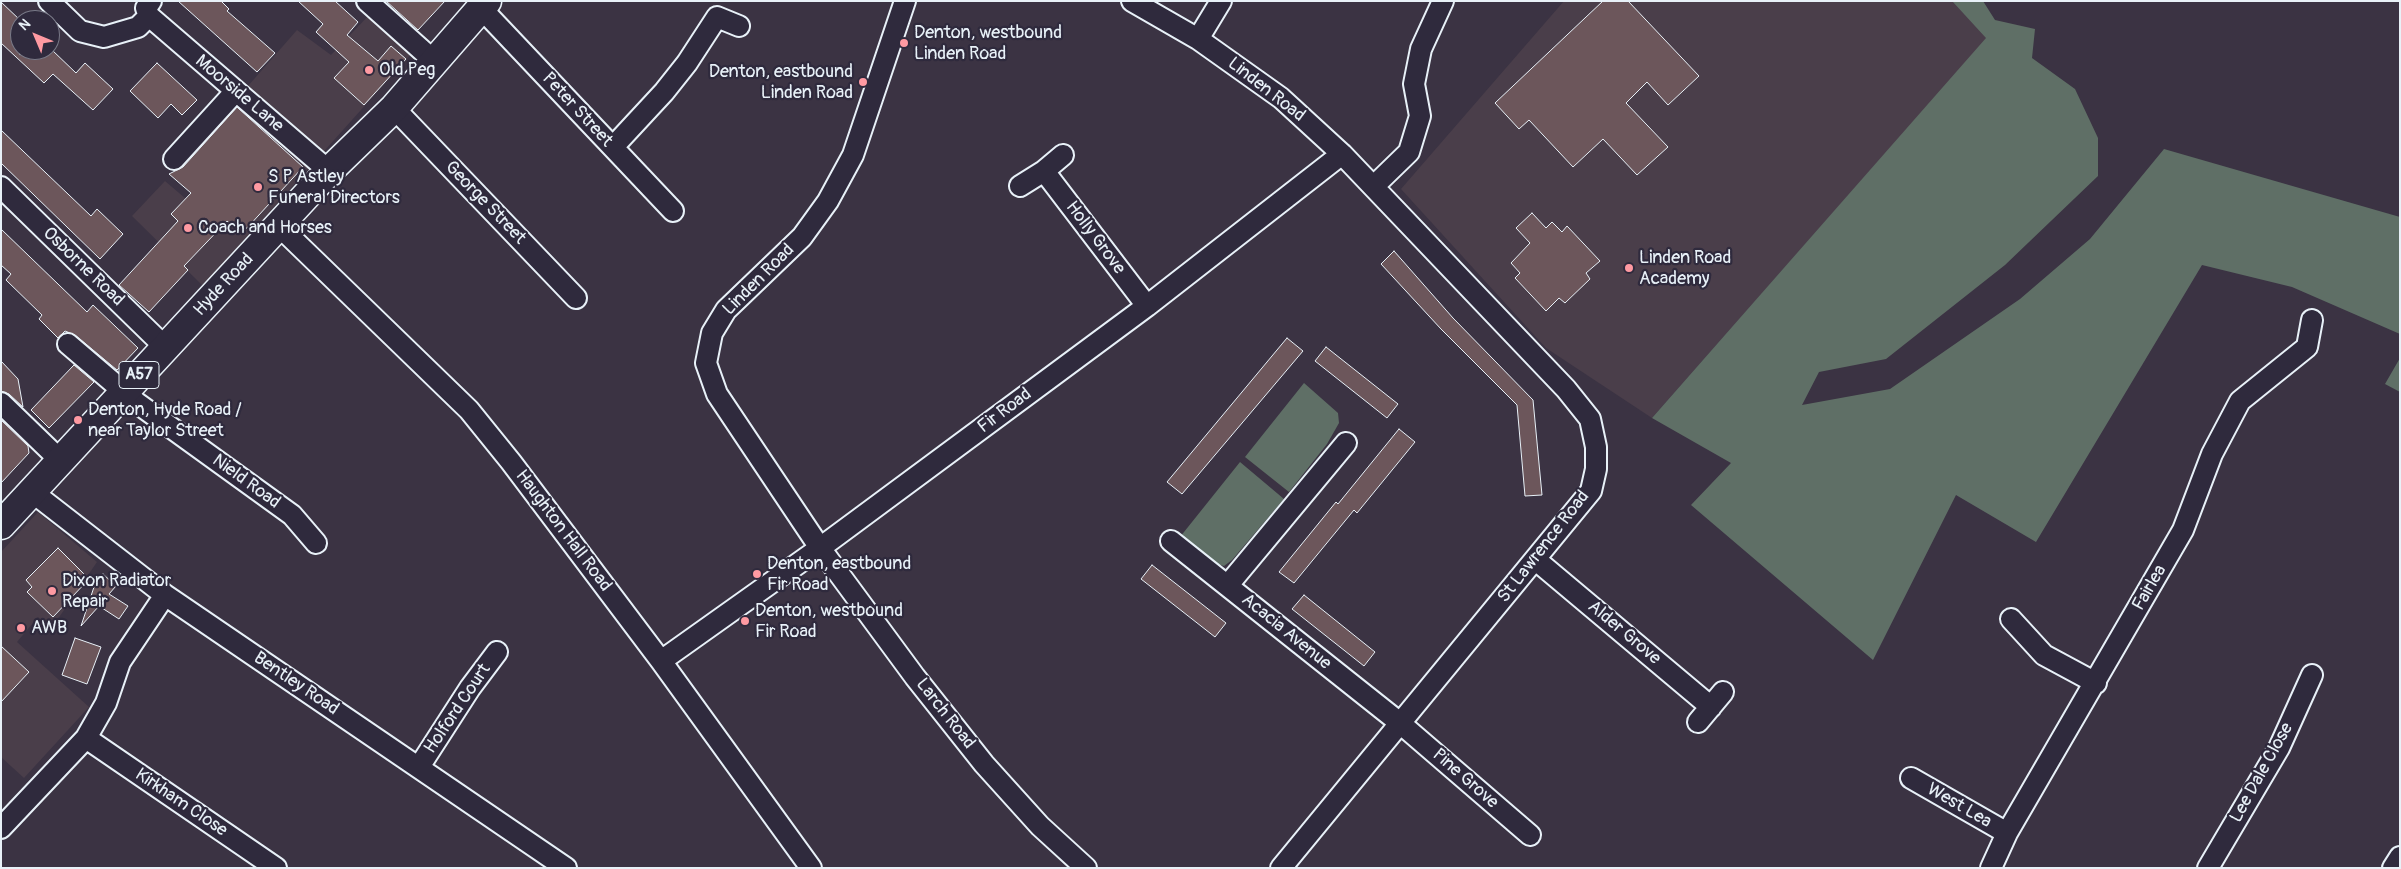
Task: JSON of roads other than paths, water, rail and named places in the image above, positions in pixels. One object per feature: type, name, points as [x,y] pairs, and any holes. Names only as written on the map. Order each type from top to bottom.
[{"type":"main road","name":"Hyde Road","points":[[1,525],[329,170],[394,108],[484,5]]},
{"type":"street","points":[[49,1],[80,31],[104,37],[138,27],[150,9]]},
{"type":"street","points":[[367,1],[434,61]]},
{"type":"street","name":"Linden Road","points":[[820,548],[717,394],[706,363],[712,333],[726,310],[802,237],[828,201],[853,155],[905,1]]},
{"type":"street","name":"Linden Road","points":[[1132,1],[1198,39],[1280,98],[1342,154],[1380,192]]},
{"type":"street","points":[[1198,39],[1221,1]]},
{"type":"street","points":[[1380,192],[1408,152],[1420,116],[1414,84],[1421,49],[1443,1]]},
{"type":"street","name":"Peter Street","points":[[484,5],[673,211]]},
{"type":"street","name":"Moorside Lane","points":[[150,9],[235,92],[329,170]]},
{"type":"street","points":[[613,147],[664,92],[687,63],[717,17],[739,26]]},
{"type":"street","points":[[174,160],[235,92]]},
{"type":"street","name":"George Street","points":[[394,108],[576,298]]},
{"type":"street","name":"Fir Road","points":[[661,661],[820,548],[1147,306],[1342,154]]},
{"type":"street","points":[[1020,186],[1044,171],[1063,155]]},
{"type":"street","name":"Holly Grove","points":[[1044,171],[1147,306]]},
{"type":"street","name":"Osborne Road","points":[[1,187],[165,347]]},
{"type":"street","name":"St Lawrence Road","points":[[1282,868],[1591,492],[1596,469],[1596,447],[1590,419],[1566,389],[1380,192]]},
{"type":"street","name":"Haughton Hall Road","points":[[279,226],[469,410],[511,462],[661,661],[810,868]]},
{"type":"street","name":"Fairlea","points":[[1990,868],[2007,833],[2096,683],[2183,530],[2212,454],[2240,401],[2307,347],[2312,320]]},
{"type":"street","name":"Nield Road","points":[[68,344],[138,404],[292,515],[316,543]]},
{"type":"street","points":[[1,403],[61,461]]},
{"type":"street","points":[[1228,585],[1346,443]]},
{"type":"street","name":"Bentley Road","points":[[31,492],[165,595],[566,868]]},
{"type":"street","name":"Acacia Avenue","points":[[1171,540],[1400,723]]},
{"type":"street","name":"Larch Road","points":[[820,548],[915,677],[984,764],[1040,826],[1086,868]]},
{"type":"street","name":"Alder Grove","points":[[1536,560],[1717,700],[1698,722]]},
{"type":"street","points":[[1,828],[86,738],[106,703],[120,662],[165,595]]},
{"type":"street","points":[[2010,619],[2044,655],[2096,683]]},
{"type":"street","name":"Holford Court","points":[[419,767],[470,688],[497,652]]},
{"type":"street","name":"Lee Dale Close","points":[[2208,868],[2279,748],[2312,675]]},
{"type":"street","name":"Pine Grove","points":[[1400,723],[1530,835]]},
{"type":"street","name":"Kirkham Close","points":[[86,738],[276,868]]},
{"type":"street","name":"West Lea","points":[[1911,778],[2007,833]]},
{"type":"place","name":"Denton, westbound Linden Road","points":[[904,43]]},
{"type":"place","name":"Old Peg","points":[[369,70]]},
{"type":"place","name":"Denton, eastbound Linden Road","points":[[863,82]]},
{"type":"place","name":"S P Astley Funeral Directors","points":[[258,187]]},
{"type":"place","name":"Coach and Horses","points":[[188,228]]},
{"type":"place","name":"Linden Road Academy","points":[[1629,268]]},
{"type":"place","name":"Denton, Hyde Road / near Taylor Street","points":[[78,420]]},
{"type":"place","name":"Denton, eastbound Fir Road","points":[[757,574]]},
{"type":"place","name":"Dixon Radiator Repair","points":[[52,591]]},
{"type":"place","name":"Denton, westbound Fir Road","points":[[745,621]]},
{"type":"place","name":"AWB","points":[[21,628]]}]
